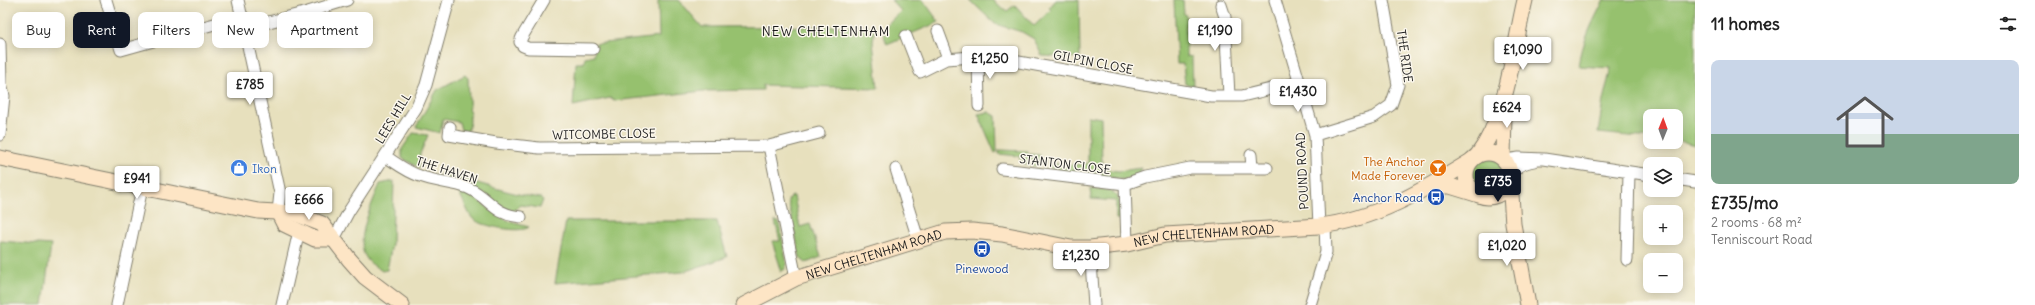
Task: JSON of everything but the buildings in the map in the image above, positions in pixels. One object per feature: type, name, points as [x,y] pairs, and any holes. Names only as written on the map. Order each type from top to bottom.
[{"type":"street","points":[[106,0],[121,50],[212,24]]},
{"type":"street","points":[[238,0],[241,12]]},
{"type":"street","points":[[269,22],[347,0]]},
{"type":"street","name":"LEES HILL","points":[[334,239],[349,211],[416,108],[426,85],[450,0]]},
{"type":"street","points":[[544,0],[522,37],[520,42],[523,46],[528,48],[593,49]]},
{"type":"street","name":"POUND ROAD","points":[[1275,0],[1315,135],[1322,225],[1326,252],[1310,305]]},
{"type":"street","name":"THE RIDE","points":[[1315,135],[1374,117],[1391,105],[1398,85],[1383,0]]},
{"type":"street","points":[[1525,0],[1506,87],[1490,137],[1468,166],[1466,179],[1468,184],[1480,195],[1495,196],[1505,190],[1513,170],[1519,166],[1544,159]]},
{"type":"street","points":[[1221,5],[1226,17],[1229,96]]},
{"type":"street","points":[[938,31],[948,58]]},
{"type":"street","name":"GILPIN CLOSE","points":[[906,36],[920,72],[948,58],[978,56],[1012,60],[1181,92],[1229,96],[1242,96],[1300,82]]},
{"type":"street","points":[[0,44],[1,84],[4,96],[0,135]]},
{"type":"street","points":[[249,48],[280,193],[278,212],[284,224],[316,239],[334,239]]},
{"type":"street","points":[[978,56],[979,106]]},
{"type":"street","points":[[1506,87],[1504,158],[1510,178],[1513,224],[1528,305]]},
{"type":"street","name":"WITCOMBE CLOSE","points":[[450,127],[449,135],[539,148],[769,146],[819,133]]},
{"type":"street","points":[[769,146],[796,278]]},
{"type":"street","points":[[1474,159],[1490,153],[1504,158],[1544,159],[1643,174]]},
{"type":"street","points":[[1252,155],[1252,168]]},
{"type":"street","name":"THE HAVEN","points":[[385,156],[410,172],[466,187],[476,192],[501,213],[521,217]]},
{"type":"street","points":[[0,158],[258,211],[294,213],[322,224],[349,260],[365,277],[402,305]]},
{"type":"street","name":"NEW CHELTENHAM ROAD","points":[[744,305],[796,278],[918,239],[945,232],[972,231],[1002,234],[1071,248],[1090,248],[1127,244],[1165,236],[1322,225],[1344,222],[1404,200],[1432,186],[1474,159]]},
{"type":"street","name":"STANTON CLOSE","points":[[1002,169],[1124,184],[1145,177],[1190,168],[1267,168]]},
{"type":"street","points":[[896,169],[918,239]]},
{"type":"street","points":[[1627,260],[1629,172]]},
{"type":"street","points":[[1683,180],[1695,182]]},
{"type":"street","name":"STANTON CLOSE","points":[[1124,184],[1127,244]]},
{"type":"street","name":"NEW CHELTENHAM ROAD","points":[[1432,186],[1450,186],[1480,195],[1499,205],[1513,224]]},
{"type":"street","points":[[117,305],[142,188]]},
{"type":"street","points":[[282,305],[299,231]]},
{"type":"street","points":[[1090,248],[1094,305]]},
{"type":"green space","points":[[658,0],[679,0],[702,27],[875,26],[873,42],[878,88],[763,85],[763,90],[703,91],[614,101],[610,98],[573,106],[576,63],[584,63],[585,57],[594,55],[595,44],[659,37]]},
{"type":"green space","points":[[891,0],[923,0],[939,22],[887,44],[884,33],[886,26],[901,11]]},
{"type":"green space","points":[[970,0],[992,0],[1007,11],[1015,5],[1034,26],[1051,10],[1049,8],[1056,0],[1079,0],[1080,58],[1042,56],[1034,39],[1022,32],[995,24]]},
{"type":"green space","points":[[1174,0],[1183,0],[1184,14],[1186,15],[1186,56],[1192,57],[1193,87],[1185,84],[1183,64],[1177,64]]},
{"type":"green space","points":[[1604,0],[1695,0],[1695,145],[1683,142],[1683,109],[1643,109],[1643,137],[1598,133],[1603,100],[1611,68],[1579,66],[1585,40]]},
{"type":"green space","points":[[465,75],[468,78],[470,121],[468,131],[461,130],[459,122],[443,119],[440,133],[416,127],[437,90]]},
{"type":"green space","points":[[989,112],[996,116],[997,152],[995,153],[978,114]]},
{"type":"green space","points":[[1088,116],[1101,118],[1102,169],[1119,171],[1142,168],[1138,175],[1126,180],[1050,168],[1049,164],[1088,164]]},
{"type":"green space","points":[[413,133],[428,135],[420,154],[419,168],[402,158],[402,149]]},
{"type":"green space","points":[[999,150],[1028,151],[1028,154],[1040,155],[1039,163],[1036,166],[1025,164],[1021,162],[1019,156],[999,154]]},
{"type":"green space","points":[[1485,158],[1491,158],[1495,159],[1502,165],[1505,175],[1504,182],[1498,189],[1491,192],[1485,192],[1481,191],[1474,185],[1471,178],[1471,172],[1472,168],[1478,161]]},
{"type":"green space","points":[[443,174],[516,194],[541,198],[543,200],[540,208],[521,205],[513,212],[438,176]]},
{"type":"green space","points":[[394,181],[392,244],[387,270],[382,271],[368,261],[363,252],[363,233],[369,211],[380,184]]},
{"type":"green space","points":[[1090,188],[1111,191],[1118,197],[1120,219],[1116,219],[1116,201],[1091,199]]},
{"type":"green space","points":[[456,189],[475,198],[505,219],[529,227],[518,230],[501,228],[477,222],[471,216]]},
{"type":"green space","points":[[794,196],[800,227],[810,224],[821,257],[806,263],[800,258],[788,200]]},
{"type":"green space","points":[[566,221],[717,221],[727,257],[683,272],[555,283]]},
{"type":"green space","points":[[775,221],[779,222],[787,264],[785,269],[780,272],[781,269],[772,241],[780,241]]},
{"type":"green space","points":[[0,241],[51,245],[43,305],[0,305]]},
{"type":"place","name":"Ikon","points":[[239,168]]},
{"type":"place","name":"The Anchor Made Forever","points":[[1438,168]]},
{"type":"place","name":"Anchor Road","points":[[1436,197]]},
{"type":"place","name":"Pinewood","points":[[982,249]]},
{"type":"district","name":"NEW CHELTENHAM","points":[[826,31]]}]
